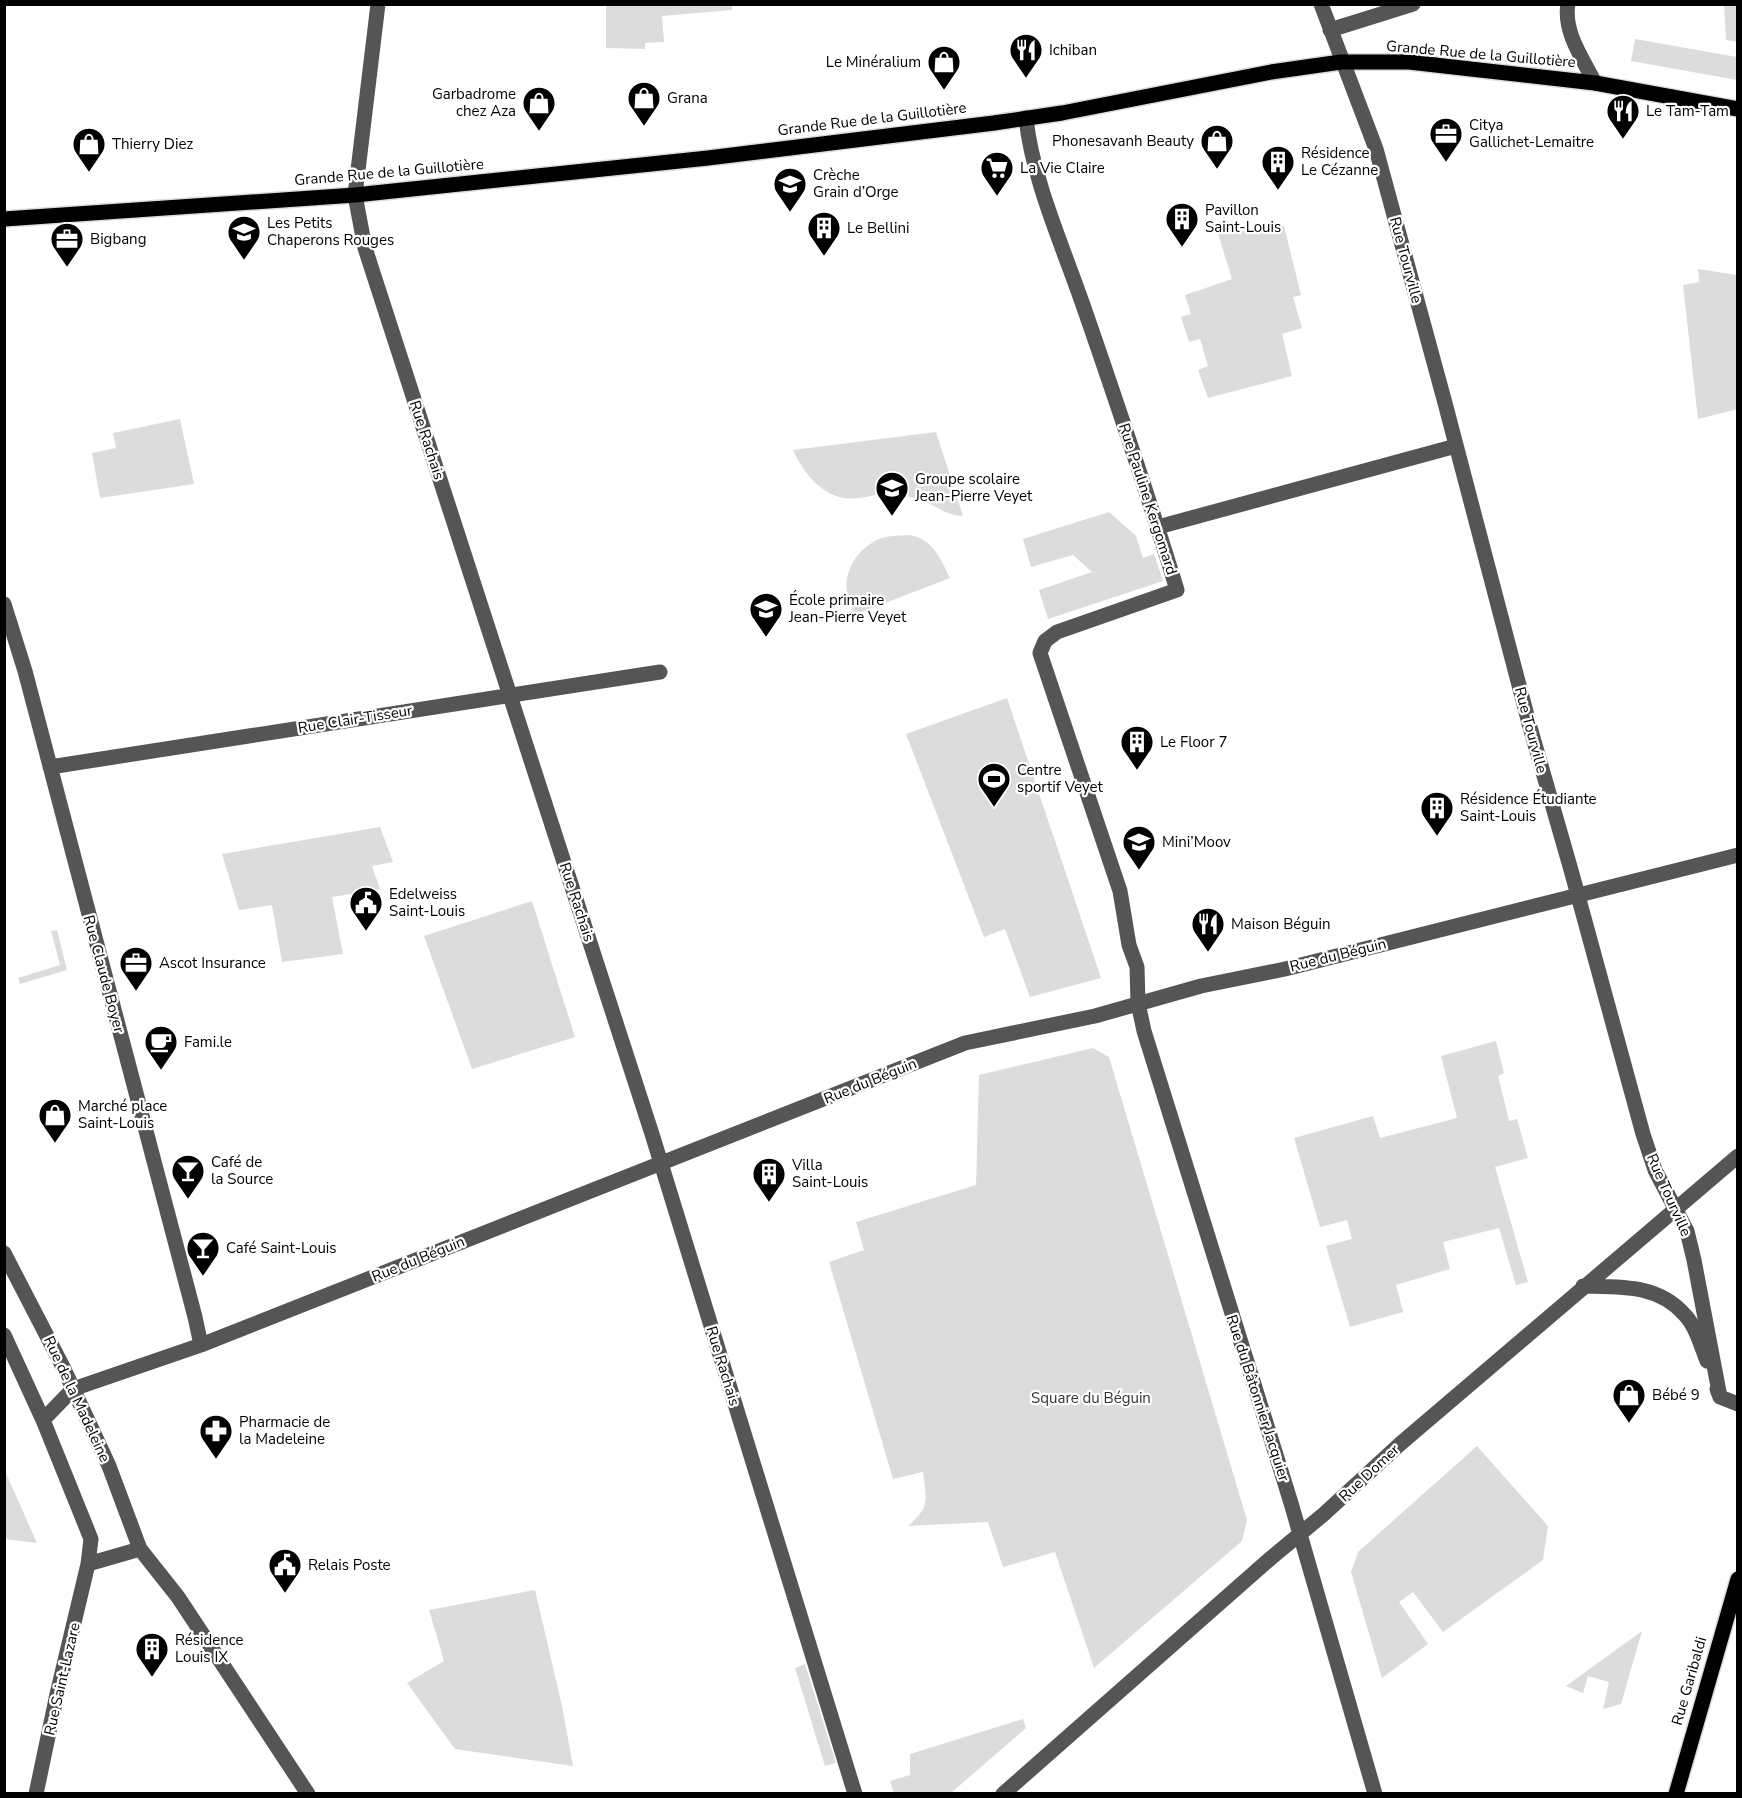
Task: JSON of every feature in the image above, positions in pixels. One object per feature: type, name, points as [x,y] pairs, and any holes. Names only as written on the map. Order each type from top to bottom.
[{"type":"main road","name":"Grande Rue de la Guillotière","points":[[4,219],[355,195],[719,156],[1026,118],[1271,72],[1341,62],[1409,62],[1595,83],[1737,109]]},
{"type":"main road","name":"Rue Garibaldi","points":[[1676,1794],[1737,1579]]},
{"type":"street","name":"Rue Rachais","points":[[378,4],[355,195],[367,255],[661,1163],[855,1794]]},
{"type":"street","name":"Rue Tourville","points":[[1321,4],[1341,62],[1376,149],[1530,728],[1646,1143],[1655,1170],[1687,1232],[1720,1396]]},
{"type":"street","points":[[1330,30],[1413,4]]},
{"type":"street","points":[[1568,4],[1566,14],[1572,38],[1595,83]]},
{"type":"street","name":"Rue Pauline Kergomard","points":[[1026,118],[1028,136],[1045,195],[1116,398],[1177,590],[1057,632],[1044,640],[1040,652],[1120,891],[1129,945],[1137,967],[1138,1003]]},
{"type":"street","points":[[1158,527],[1456,446]]},
{"type":"street","name":"Rue Claude Boyer","points":[[4,604],[25,671],[201,1345]]},
{"type":"street","name":"Rue Clair-Tisseur","points":[[50,767],[660,672]]},
{"type":"street","name":"Rue du Béguin","points":[[43,1420],[73,1389],[201,1345],[965,1043],[1095,1016],[1201,986],[1285,969],[1737,855]]},
{"type":"street","name":"Rue du Bâtonnier Jacquier","points":[[1138,1003],[1144,1031],[1291,1503],[1375,1794]]},
{"type":"street","name":"Rue Domer","points":[[1003,1794],[1324,1514],[1400,1444],[1737,1156]]},
{"type":"street","name":"Rue de la Madeleine","points":[[4,1253],[109,1466],[140,1549],[178,1597],[308,1794]]},
{"type":"street","points":[[1583,1286],[1633,1287],[1659,1294],[1684,1314],[1695,1332],[1720,1396],[1737,1404]]},
{"type":"street","points":[[4,1335],[43,1420],[91,1539],[88,1564],[140,1549]]},
{"type":"street","name":"Rue Saint-Lazare","points":[[36,1794],[88,1564]]},
{"type":"green space","points":[[606,5],[732,5],[732,10],[662,16],[664,42],[645,43],[645,49],[606,48]]},
{"type":"green space","points":[[1724,5],[1737,5],[1737,42],[1726,40]]},
{"type":"green space","points":[[1635,39],[1737,57],[1737,80],[1631,61]]},
{"type":"green space","points":[[1240,221],[1242,231],[1284,226],[1301,295],[1293,297],[1302,328],[1282,334],[1292,376],[1208,398],[1198,370],[1208,366],[1200,339],[1189,342],[1181,317],[1191,314],[1185,295],[1232,279],[1215,224]]},
{"type":"green space","points":[[1698,269],[1737,275],[1738,409],[1698,419],[1683,285],[1699,282]]},
{"type":"green space","points":[[180,419],[194,484],[100,498],[92,453],[116,448],[113,433]]},
{"type":"green space","points":[[936,432],[963,516],[951,514],[919,499],[903,495],[884,494],[858,498],[836,496],[827,492],[810,477],[793,450]]},
{"type":"green space","points":[[1109,512],[1136,536],[1143,558],[1154,554],[1163,581],[1048,619],[1039,590],[1092,572],[1073,555],[1031,567],[1023,539]]},
{"type":"green space","points":[[892,536],[918,537],[931,546],[950,578],[854,615],[846,583],[855,559],[874,541]]},
{"type":"green space","points":[[1007,698],[1101,978],[1030,997],[1005,929],[984,937],[906,734]]},
{"type":"green space","points":[[380,827],[393,862],[372,866],[380,889],[332,897],[343,954],[282,962],[272,905],[239,910],[222,854]]},
{"type":"green space","points":[[532,901],[575,1037],[472,1069],[424,936]]},
{"type":"green space","points":[[57,930],[67,970],[20,984],[18,978],[60,965],[51,931]]},
{"type":"green space","points":[[1496,1041],[1504,1073],[1498,1076],[1509,1121],[1517,1119],[1528,1158],[1495,1167],[1528,1282],[1516,1285],[1499,1228],[1443,1242],[1450,1269],[1396,1285],[1403,1312],[1350,1327],[1326,1246],[1352,1239],[1347,1220],[1320,1227],[1294,1138],[1373,1116],[1380,1138],[1457,1118],[1441,1056]]},
{"type":"green space","name":"Square du Béguin","points":[[1093,1048],[1109,1057],[1247,1520],[1242,1541],[1094,1668],[1055,1552],[1003,1567],[988,1522],[908,1526],[924,1508],[923,1472],[893,1479],[829,1262],[864,1250],[856,1222],[976,1185],[979,1075]]},
{"type":"green space","points":[[1477,1446],[1548,1526],[1543,1560],[1443,1632],[1413,1592],[1399,1602],[1428,1644],[1382,1678],[1351,1572],[1358,1552]]},
{"type":"green space","points":[[5,1471],[37,1543],[5,1539]]},
{"type":"green space","points":[[535,1590],[562,1706],[573,1766],[455,1749],[407,1683],[444,1661],[429,1610]]},
{"type":"green space","points":[[1642,1631],[1621,1704],[1603,1709],[1609,1682],[1588,1676],[1583,1693],[1566,1686]]},
{"type":"green space","points":[[805,1664],[836,1763],[825,1766],[795,1668]]},
{"type":"green space","points":[[1023,1719],[1026,1728],[951,1793],[894,1793],[890,1781],[910,1775],[910,1754]]},
{"type":"place","name":"Ichiban","points":[[1026,79]]},
{"type":"place","name":"Le Minéralium","points":[[944,91]]},
{"type":"place","name":"Grana","points":[[644,127]]},
{"type":"place","name":"Garbadrome chez Aza","points":[[539,132]]},
{"type":"place","name":"Le Tam-Tam","points":[[1623,140]]},
{"type":"place","name":"Citya Gallichet-Lemaitre","points":[[1446,163]]},
{"type":"place","name":"Phonesavanh Beauty","points":[[1217,170]]},
{"type":"place","name":"Thierry Diez","points":[[89,173]]},
{"type":"place","name":"Résidence Le Cézanne","points":[[1278,191]]},
{"type":"place","name":"La Vie Claire","points":[[997,197]]},
{"type":"place","name":"Crèche Grain d’Orge","points":[[790,213]]},
{"type":"place","name":"Pavillon Saint-Louis","points":[[1182,248]]},
{"type":"place","name":"Le Bellini","points":[[824,257]]},
{"type":"place","name":"Les Petits Chaperons Rouges","points":[[244,261]]},
{"type":"place","name":"Bigbang","points":[[67,268]]},
{"type":"place","name":"Groupe scolaire Jean-Pierre Veyet","points":[[892,517]]},
{"type":"place","name":"École primaire Jean-Pierre Veyet","points":[[766,638]]},
{"type":"place","name":"Le Floor 7","points":[[1137,771]]},
{"type":"place","name":"Centre sportif Veyet","points":[[994,808]]},
{"type":"place","name":"Résidence Étudiante Saint-Louis","points":[[1437,837]]},
{"type":"place","name":"Mini’Moov","points":[[1139,871]]},
{"type":"place","name":"Edelweiss Saint-Louis","points":[[366,932]]},
{"type":"place","name":"Maison Béguin","points":[[1208,953]]},
{"type":"place","name":"Ascot Insurance","points":[[136,992]]},
{"type":"place","name":"Fami.le","points":[[161,1071]]},
{"type":"place","name":"Marché place Saint-Louis","points":[[55,1144]]},
{"type":"place","name":"Café de la Source","points":[[188,1200]]},
{"type":"place","name":"Villa Saint-Louis","points":[[769,1203]]},
{"type":"place","name":"Café Saint-Louis","points":[[203,1277]]},
{"type":"place","name":"Bébé 9","points":[[1629,1424]]},
{"type":"place","name":"Pharmacie de la Madeleine","points":[[216,1460]]},
{"type":"place","name":"Relais Poste","points":[[285,1594]]},
{"type":"place","name":"Résidence Louis IX","points":[[152,1678]]}]
